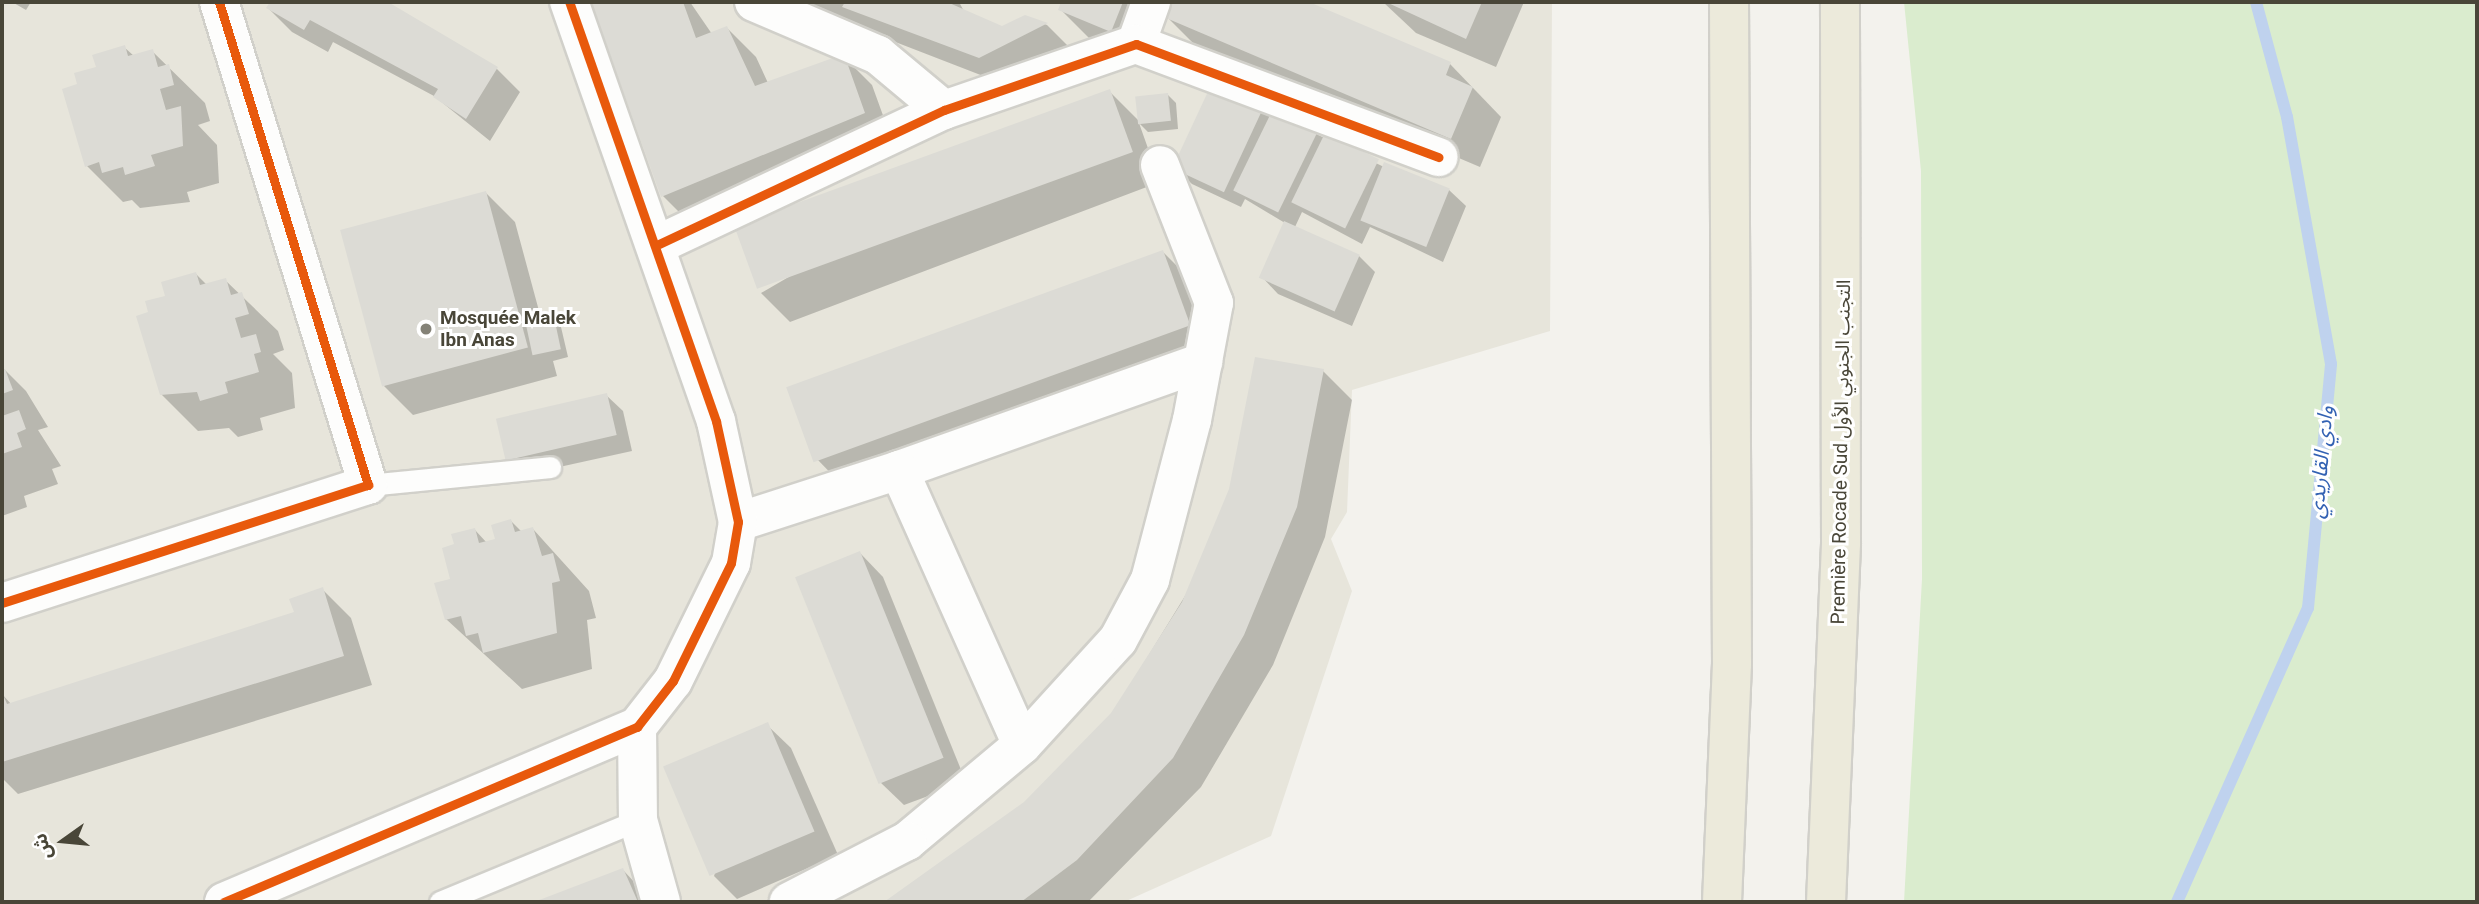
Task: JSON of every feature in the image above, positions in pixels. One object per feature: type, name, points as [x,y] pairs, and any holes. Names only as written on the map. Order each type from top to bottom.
[{"type":"highway","points":[[1722,902],[1732,663],[1730,2]]},
{"type":"highway","name":"Première Rocade Sud التجنب الجنوبي الأول","points":[[1826,902],[1842,542],[1840,2]]},
{"type":"street","points":[[2,603],[368,485],[219,2]]},
{"type":"street","points":[[224,902],[637,727],[706,622],[732,563],[738,522],[716,421],[659,244],[569,2]]},
{"type":"street","points":[[754,2],[878,55],[944,110]]},
{"type":"street","points":[[1136,44],[1151,2]]},
{"type":"street","points":[[659,244],[944,110],[1136,44],[1439,157]]},
{"type":"street","points":[[789,902],[907,841],[1022,745],[1118,640],[1150,580],[1203,362],[1213,303],[1160,165]]},
{"type":"street","points":[[738,522],[899,470],[1203,362]]},
{"type":"street","points":[[899,470],[1022,745]]},
{"type":"street","points":[[637,727],[638,820],[661,902]]},
{"type":"lane","points":[[368,485],[550,467]]},
{"type":"lane","points":[[440,902],[638,820]]},
{"type":"shaded area","points":[[2,2],[1552,2],[1550,331],[1352,390],[1347,512],[1331,539],[1352,591],[1271,836],[1124,902],[2,902]]},
{"type":"green space","points":[[1904,2],[2477,2],[2477,902],[1904,902],[1922,579],[1921,171]]},
{"type":"building","points":[[270,2],[388,2],[498,67],[466,119],[433,97],[438,89],[310,20],[304,30],[266,8]]},
{"type":"building","points":[[591,2],[683,2],[696,38],[727,26],[755,86],[844,54],[865,113],[661,197]]},
{"type":"building","points":[[845,2],[947,2],[1002,26],[1025,15],[1048,23],[979,58],[842,7]]},
{"type":"building","points":[[1061,2],[1123,2],[1111,32],[1058,10]]},
{"type":"building","points":[[1173,2],[1309,2],[1451,62],[1446,75],[1473,87],[1451,139],[1166,18]]},
{"type":"building","points":[[1386,2],[1482,2],[1466,39]]},
{"type":"building","points":[[125,45],[128,56],[153,49],[158,67],[169,64],[174,85],[160,89],[166,110],[181,106],[183,146],[151,155],[155,166],[125,175],[123,167],[102,173],[99,162],[85,167],[62,89],[77,84],[74,73],[96,67],[92,55]]},
{"type":"building","points":[[1212,83],[1264,107],[1224,192],[1172,168]]},
{"type":"building","points":[[1110,89],[1133,152],[757,289],[734,226]]},
{"type":"building","points":[[1168,93],[1171,121],[1138,124],[1135,96]]},
{"type":"building","points":[[1274,107],[1319,129],[1278,213],[1233,191]]},
{"type":"building","points":[[1325,133],[1379,159],[1345,229],[1291,202]]},
{"type":"building","points":[[1384,162],[1450,189],[1426,247],[1360,220]]},
{"type":"building","name":"Mosquée Malek Ibn Anas","points":[[486,191],[528,347],[382,387],[340,230]]},
{"type":"building","points":[[1284,221],[1360,255],[1335,311],[1259,278]]},
{"type":"building","points":[[1163,250],[1190,325],[814,462],[786,387]]},
{"type":"building","points":[[196,272],[200,285],[226,278],[231,295],[242,292],[249,314],[235,318],[241,338],[256,334],[261,352],[254,354],[259,372],[225,382],[228,393],[200,401],[197,392],[160,395],[136,316],[148,312],[145,301],[165,296],[161,282]]},
{"type":"building","points":[[554,317],[561,349],[532,355],[526,323]]},
{"type":"building","points":[[1255,357],[1324,369],[1297,507],[1244,635],[1173,758],[1077,860],[1021,902],[884,902],[1024,802],[1111,713],[1182,602],[1229,489]]},
{"type":"building","points":[[5,369],[13,390],[2,394],[2,371]]},
{"type":"building","points":[[607,393],[617,435],[506,461],[496,419]]},
{"type":"building","points":[[19,410],[26,429],[17,433],[22,447],[2,454],[2,416]]},
{"type":"building","points":[[511,519],[515,532],[533,527],[542,556],[553,553],[560,581],[552,583],[557,633],[483,653],[478,633],[466,636],[461,616],[445,620],[434,583],[450,579],[442,548],[454,544],[451,534],[475,528],[479,543],[495,539],[491,525]]},
{"type":"building","points":[[860,551],[944,758],[879,784],[795,577]]},
{"type":"building","points":[[323,587],[344,656],[2,762],[2,692],[7,704],[294,612],[289,599]]},
{"type":"building","points":[[768,722],[814,832],[710,876],[663,767]]},
{"type":"building","points":[[623,868],[638,902],[534,902]]},
{"type":"waterway","name":"وادي القاريدي","points":[[2177,902],[2308,608],[2331,364],[2287,117],[2256,2]]},
{"type":"cycle path","points":[[2,603],[368,485],[219,2]]},
{"type":"cycle path","points":[[224,902],[637,727],[673,681],[731,563],[738,522],[716,421],[569,2]]},
{"type":"cycle path","points":[[659,244],[944,110],[1136,44],[1439,157]]},
{"type":"place","name":"Mosquée Malek Ibn Anas","points":[[426,329]]}]
